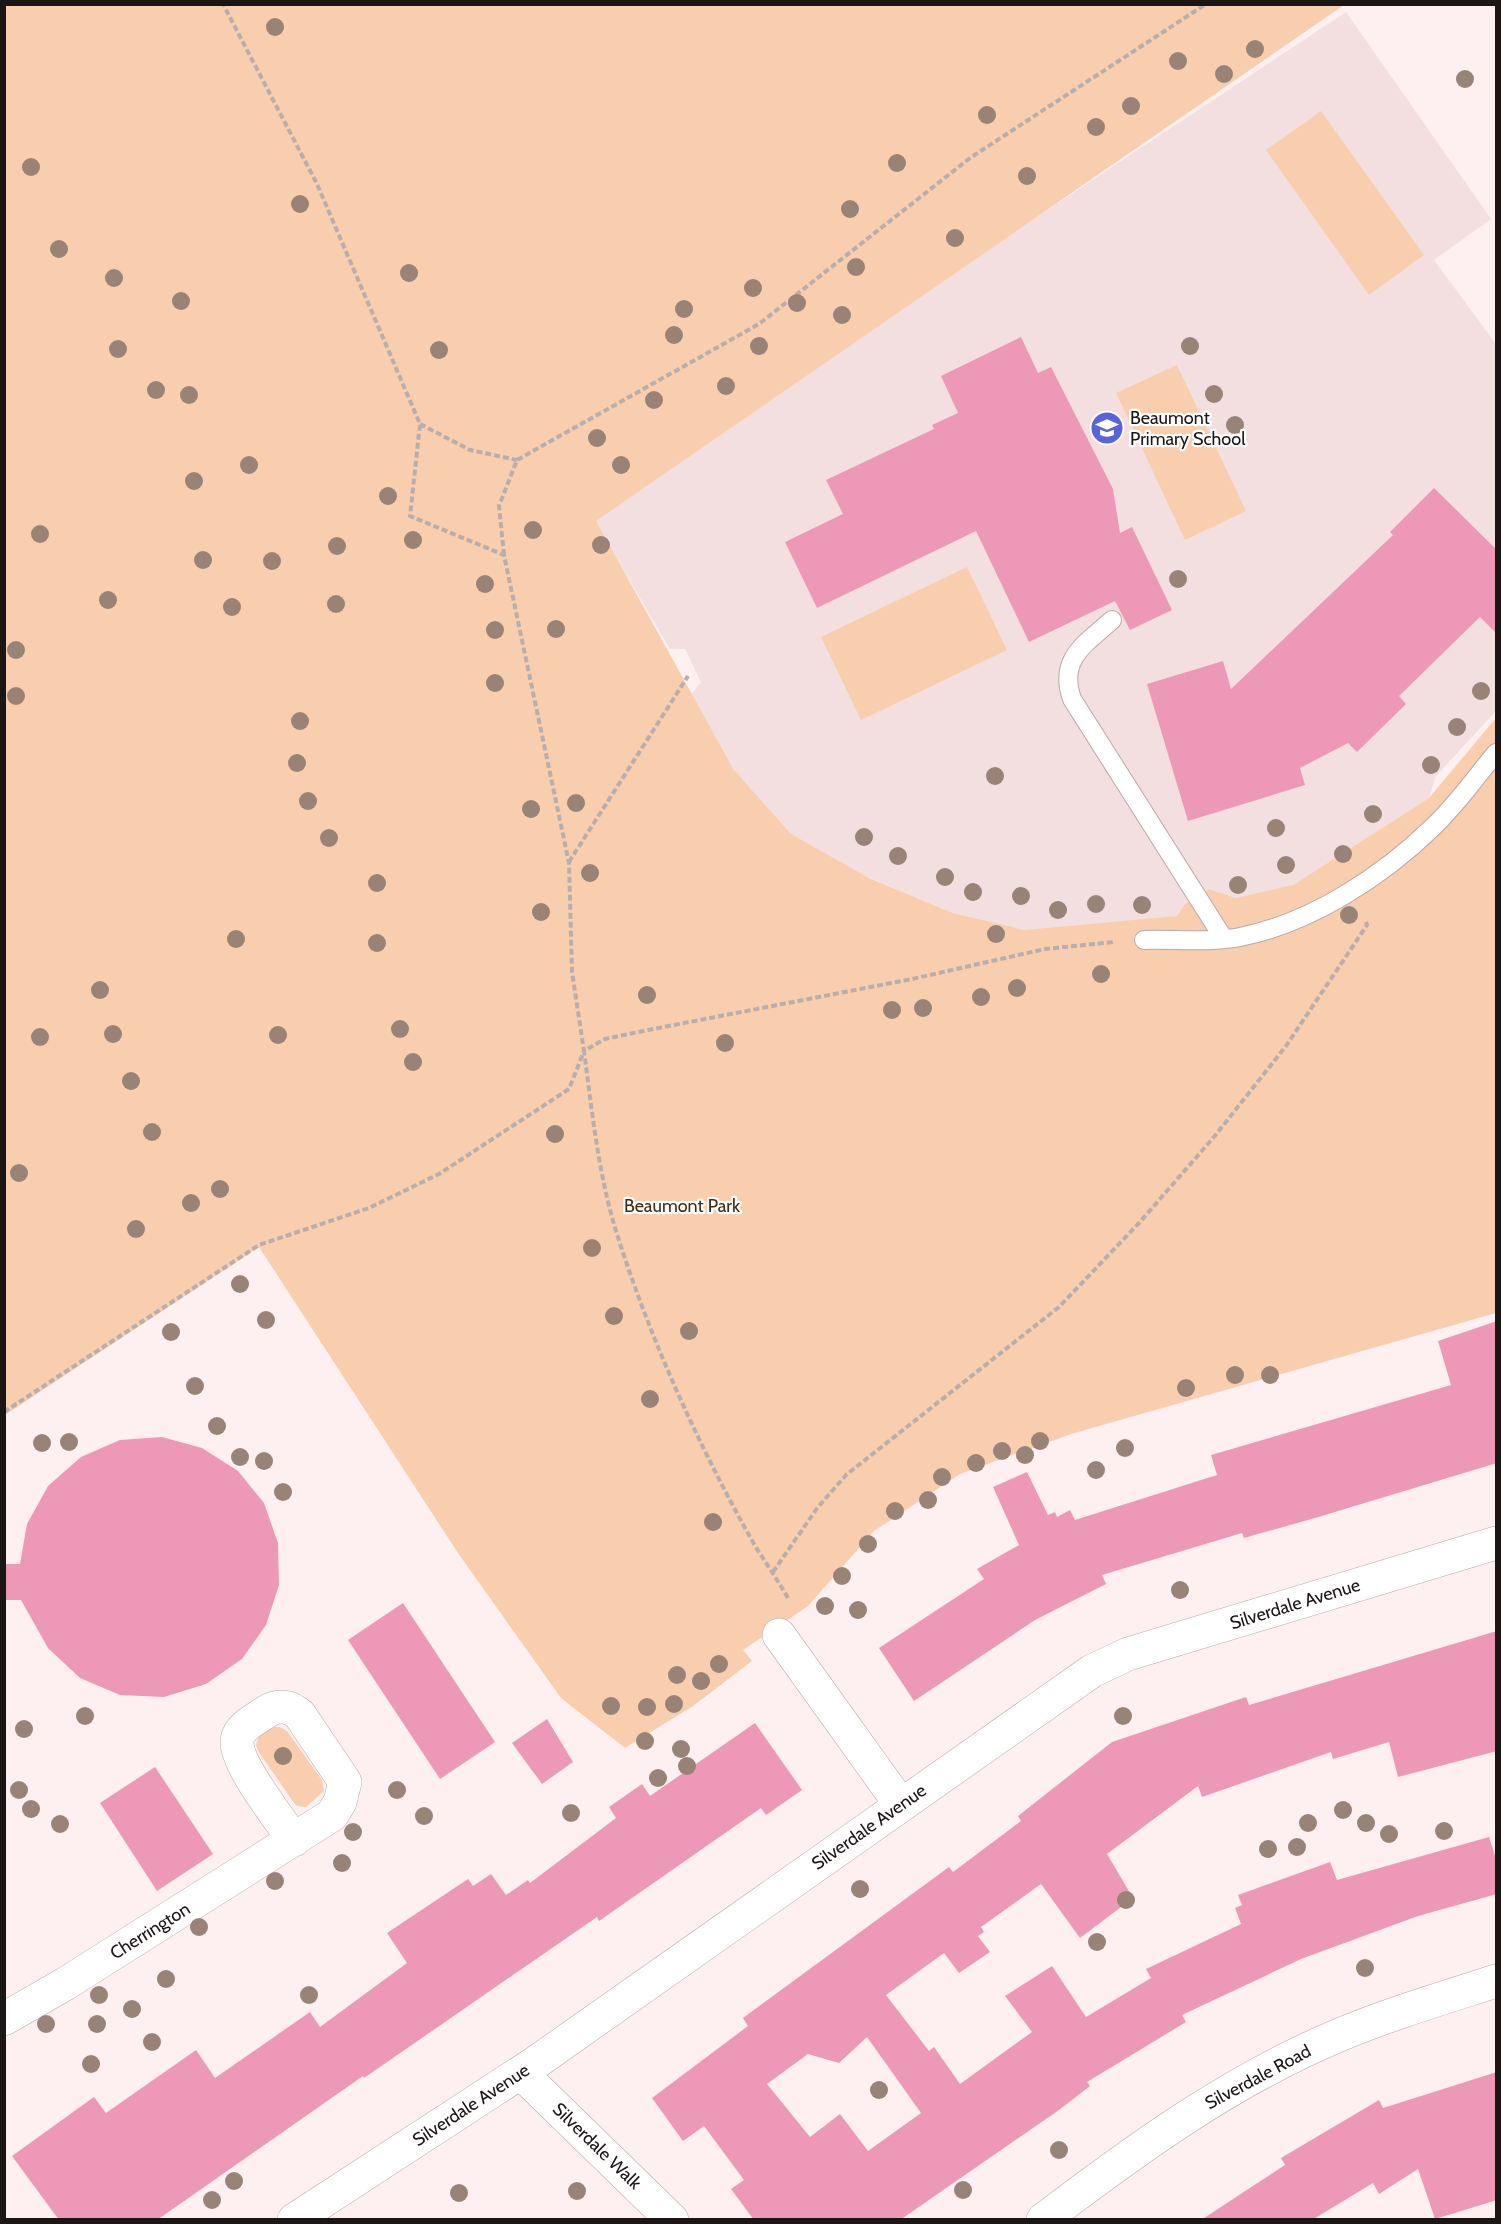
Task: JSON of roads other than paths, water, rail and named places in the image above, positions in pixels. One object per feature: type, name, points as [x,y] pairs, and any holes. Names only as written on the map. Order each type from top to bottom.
[{"type":"street","name":"Silverdale Avenue","points":[[294,2220],[522,2073],[1092,1671],[1128,1654],[1497,1543]]},
{"type":"street","points":[[779,1635],[901,1805]]},
{"type":"street","name":"Cherrington","points":[[4,2019],[65,1984],[294,1840]]},
{"type":"street","name":"Silverdale Road","points":[[1043,2220],[1197,2110],[1255,2077],[1323,2042],[1371,2021],[1497,1981]]},
{"type":"street","name":"Silverdale Walk","points":[[522,2073],[672,2220]]},
{"type":"lane","points":[[1112,620],[1080,648],[1070,663],[1067,684],[1072,699],[1224,939]]},
{"type":"lane","points":[[1144,939],[1224,939],[1277,927],[1317,909],[1366,879],[1434,826],[1497,753]]},
{"type":"place","name":"Beaumont Primary School","points":[[1107,428]]},
{"type":"park label","name":"Beaumont Park","points":[[682,1206]]}]
